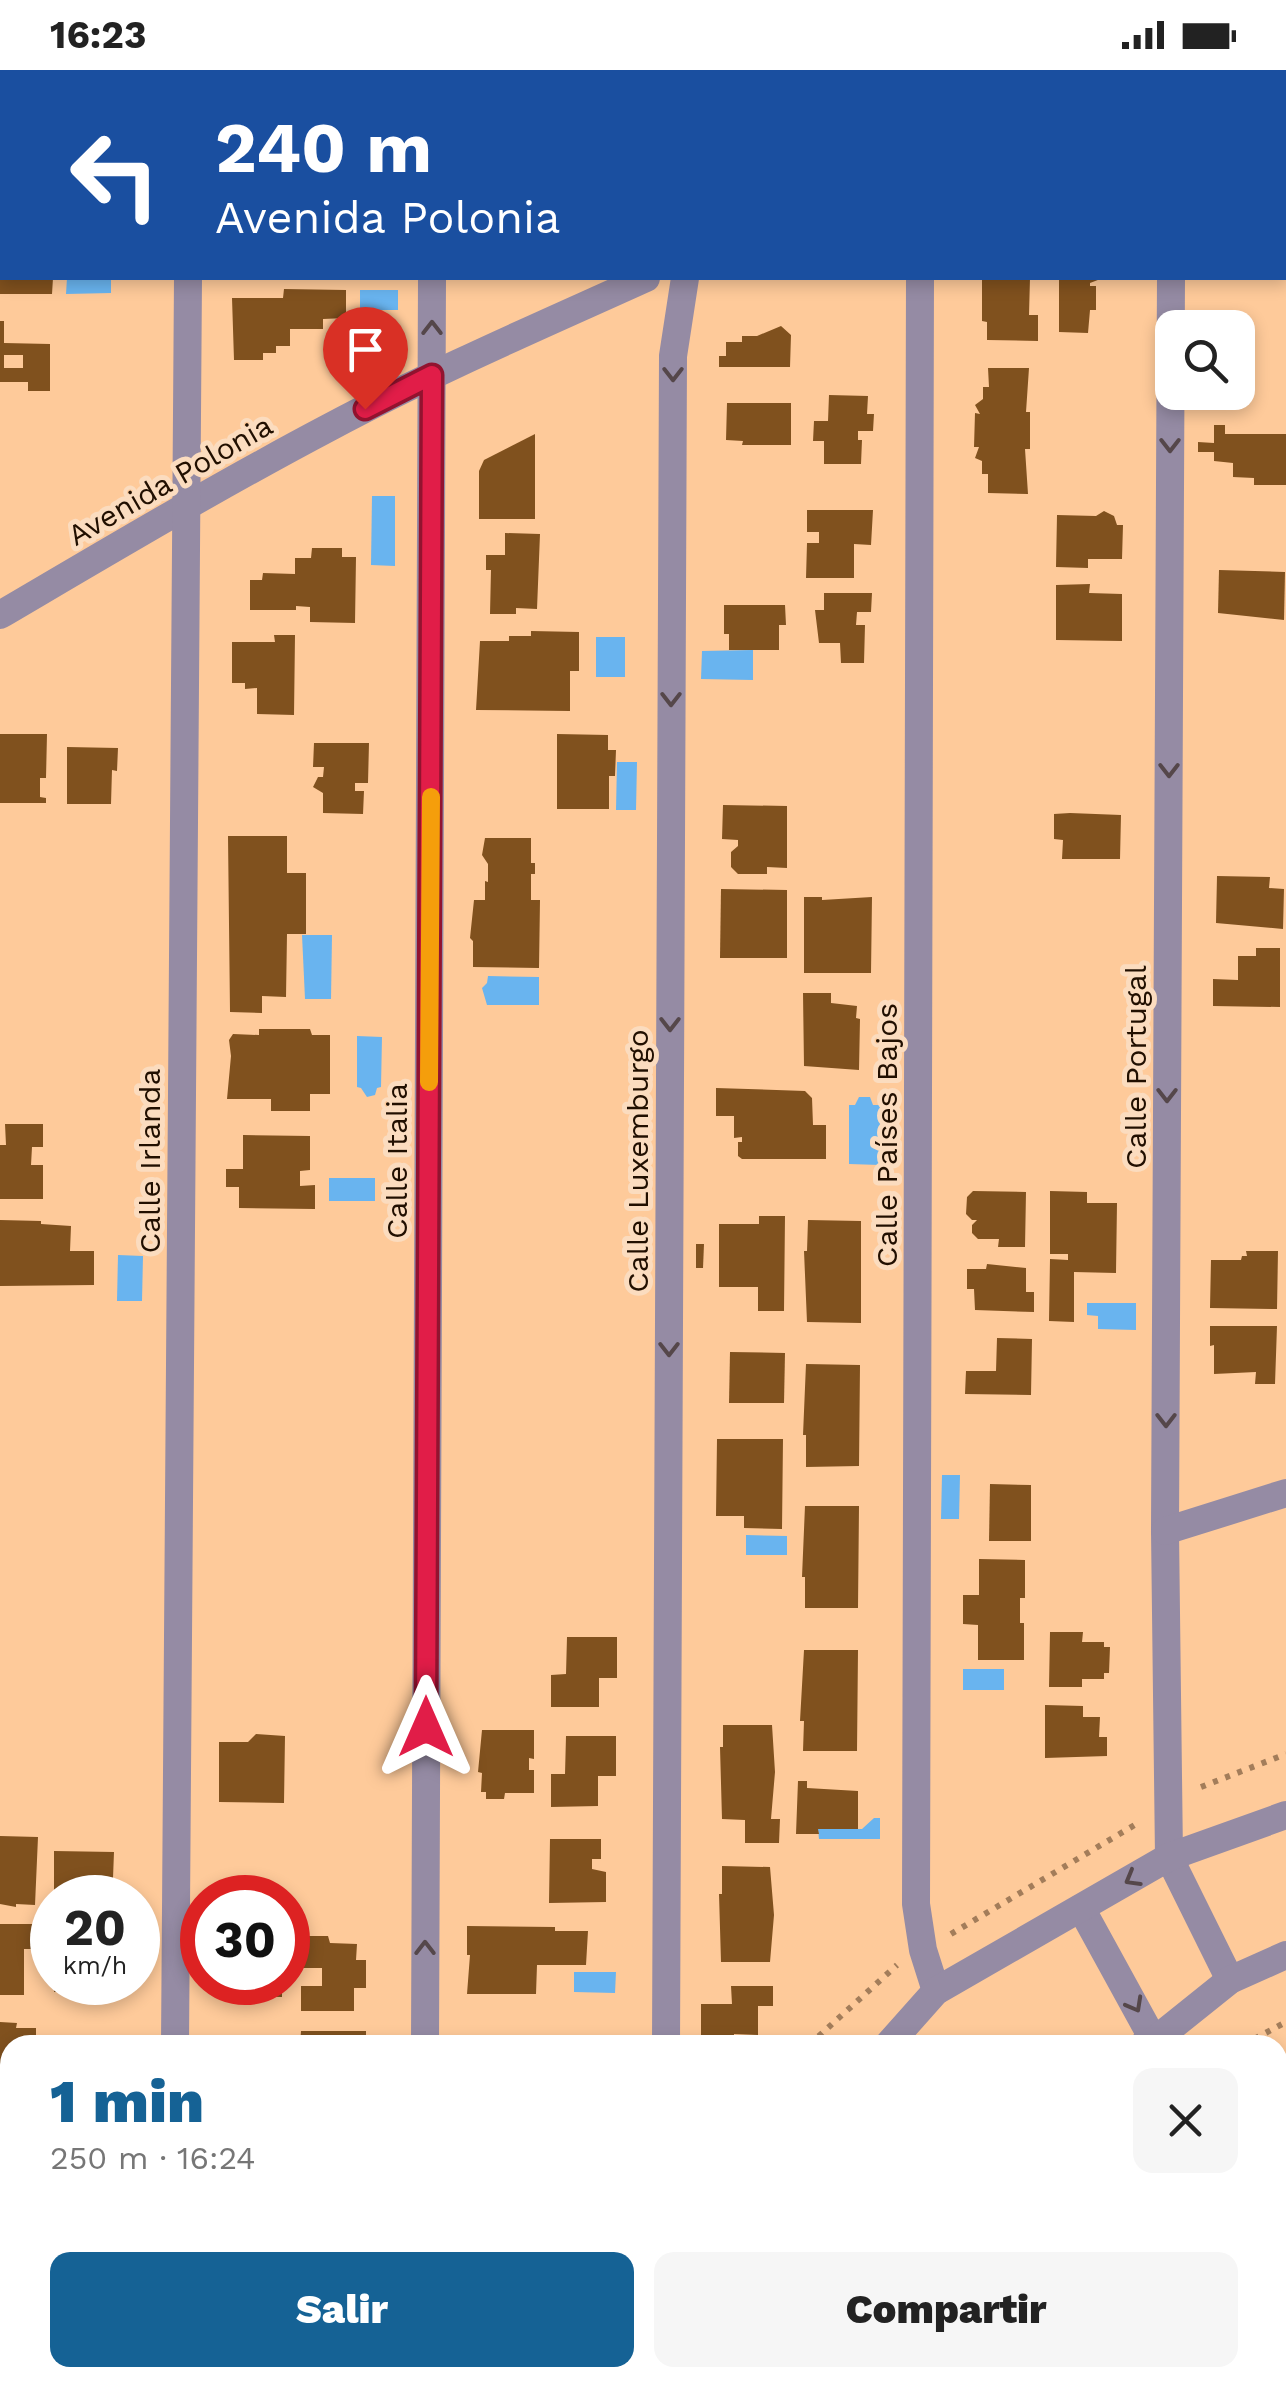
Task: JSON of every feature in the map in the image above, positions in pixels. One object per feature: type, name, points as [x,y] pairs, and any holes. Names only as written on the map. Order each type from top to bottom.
[{"type":"street","name":"Calle Irlanda","points":[[175,2035],[188,280]]},
{"type":"street","name":"Calle Italia","points":[[424,2035],[432,280]]},
{"type":"street","name":"Avenida Polonia","points":[[0,616],[186,505],[432,375],[642,280]]},
{"type":"street","name":"Calle Luxemburgo","points":[[666,2035],[673,356],[685,280]]},
{"type":"street","name":"Calle Países Bajos","points":[[920,280],[916,1904],[923,1950],[936,1991]]},
{"type":"street","name":"Calle Portugal","points":[[1169,1856],[1166,1531],[1171,280]]},
{"type":"street","points":[[1166,1531],[1286,1493]]},
{"type":"street","points":[[897,2035],[936,1991],[1169,1856],[1286,1815]]},
{"type":"street","points":[[1169,1856],[1230,1980]]},
{"type":"street","points":[[1081,1908],[1145,2035]]},
{"type":"street","points":[[1161,2035],[1230,1980],[1286,1955]]},
{"type":"path","points":[[820,2035],[892,1968],[1192,1790],[1286,1754]]},
{"type":"path","points":[[1262,2035],[1286,2022]]},
{"type":"water","points":[[67,280],[111,280],[111,293],[66,294]]},
{"type":"water","points":[[360,290],[398,290],[398,310],[377,310],[376,320],[360,319]]},
{"type":"water","points":[[372,496],[395,496],[395,566],[371,565]]},
{"type":"water","points":[[596,637],[625,637],[625,677],[596,677]]},
{"type":"water","points":[[753,650],[753,680],[701,679],[702,651]]},
{"type":"water","points":[[617,762],[637,762],[636,810],[616,810]]},
{"type":"water","points":[[302,935],[332,935],[331,999],[305,999]]},
{"type":"water","points":[[488,976],[539,977],[539,1005],[487,1005],[482,988]]},
{"type":"water","points":[[357,1036],[382,1037],[381,1087],[375,1095],[367,1097],[357,1087]]},
{"type":"water","points":[[859,1097],[870,1097],[873,1105],[881,1105],[888,1116],[880,1126],[880,1165],[849,1164],[849,1105],[855,1105]]},
{"type":"water","points":[[329,1178],[375,1178],[375,1201],[329,1201]]},
{"type":"water","points":[[118,1255],[143,1256],[142,1301],[117,1301]]},
{"type":"water","points":[[1087,1303],[1136,1303],[1136,1330],[1098,1329],[1098,1316],[1087,1315]]},
{"type":"water","points":[[942,1475],[960,1475],[959,1519],[941,1519]]},
{"type":"water","points":[[746,1535],[787,1536],[787,1555],[746,1555]]},
{"type":"water","points":[[963,1669],[1004,1669],[1004,1690],[963,1690]]},
{"type":"water","points":[[874,1818],[880,1818],[880,1839],[819,1839],[818,1829],[862,1829]]},
{"type":"water","points":[[574,1972],[616,1972],[615,1993],[574,1992]]},
{"type":"building","points":[[0,280],[53,280],[52,294],[0,294]]},
{"type":"building","points":[[982,280],[1030,280],[1029,315],[1038,315],[1038,341],[987,340],[987,322],[982,321]]},
{"type":"building","points":[[1059,280],[1098,280],[1090,283],[1096,286],[1096,310],[1090,310],[1088,333],[1059,332]]},
{"type":"building","points":[[284,289],[346,290],[346,318],[323,319],[323,329],[290,329],[290,346],[276,346],[276,353],[263,353],[263,360],[234,360],[232,298],[283,298]]},
{"type":"building","points":[[0,321],[4,321],[4,343],[50,344],[50,391],[28,391],[28,382],[0,382]],"holes":[[[4,355],[23,355],[23,368],[4,368]]]},
{"type":"building","points":[[781,326],[791,335],[790,367],[719,367],[719,356],[726,356],[726,342],[742,342],[742,336],[757,336]]},
{"type":"building","points":[[988,368],[1029,368],[1026,412],[1030,412],[1030,449],[1025,449],[1028,494],[988,493],[988,474],[982,474],[982,461],[975,458],[979,447],[974,447],[975,413],[980,414],[975,405],[983,399],[983,387],[989,387]]},
{"type":"building","points":[[829,395],[868,396],[867,414],[874,414],[873,431],[858,431],[858,440],[862,440],[861,464],[824,464],[824,441],[813,441],[814,421],[828,421]]},
{"type":"building","points":[[727,403],[791,403],[791,445],[742,445],[743,441],[726,440]]},
{"type":"building","points":[[1214,425],[1225,425],[1225,434],[1286,434],[1286,485],[1254,485],[1254,478],[1233,477],[1233,463],[1214,461],[1214,452],[1198,452],[1198,442],[1214,443]]},
{"type":"building","points":[[535,434],[535,519],[479,519],[479,471],[484,460]]},
{"type":"building","points":[[807,510],[873,510],[871,545],[854,544],[854,578],[806,578],[807,543],[819,543],[819,532],[807,532]]},
{"type":"building","points":[[1104,511],[1114,516],[1117,525],[1123,525],[1122,559],[1088,559],[1088,568],[1056,567],[1057,515],[1096,516]]},
{"type":"building","points":[[505,533],[540,534],[537,609],[516,608],[516,614],[490,614],[491,570],[486,570],[486,555],[505,555]]},
{"type":"building","points":[[312,548],[342,548],[342,557],[356,557],[355,623],[310,622],[310,607],[250,610],[250,580],[262,580],[263,573],[295,574],[295,558],[311,558]]},
{"type":"building","points":[[1219,570],[1285,572],[1284,620],[1218,613]]},
{"type":"building","points":[[1090,584],[1089,593],[1122,594],[1122,641],[1056,640],[1056,585]]},
{"type":"building","points":[[824,593],[872,593],[871,612],[857,612],[856,625],[865,625],[864,663],[841,663],[840,643],[819,643],[815,610],[824,610]]},
{"type":"building","points":[[724,605],[785,605],[786,625],[779,625],[779,650],[729,650],[729,634],[724,634]]},
{"type":"building","points":[[531,631],[579,632],[579,671],[570,671],[570,711],[476,710],[480,641],[509,641],[509,636],[531,636]]},
{"type":"building","points":[[274,635],[295,635],[294,715],[257,714],[257,688],[245,689],[245,683],[232,683],[232,642],[275,642]]},
{"type":"building","points":[[0,734],[47,734],[46,778],[40,778],[40,797],[46,798],[46,803],[0,803]]},
{"type":"building","points":[[557,734],[608,735],[608,750],[616,750],[615,776],[609,776],[609,809],[557,809]]},
{"type":"building","points":[[314,743],[369,743],[368,783],[355,783],[355,791],[364,791],[363,814],[323,813],[323,793],[313,787],[318,777],[323,777],[324,767],[313,767]]},
{"type":"building","points":[[67,747],[118,748],[117,771],[112,770],[111,804],[67,804]]},
{"type":"building","points":[[723,805],[787,806],[787,868],[767,867],[767,874],[738,874],[731,867],[731,852],[738,846],[738,840],[722,839]]},
{"type":"building","points":[[1054,814],[1121,815],[1120,859],[1062,859],[1063,840],[1054,839]]},
{"type":"building","points":[[228,836],[287,836],[287,873],[306,873],[306,934],[287,934],[286,997],[262,996],[262,1013],[230,1012]]},
{"type":"building","points":[[485,838],[531,838],[535,874],[531,874],[531,900],[540,900],[539,968],[473,967],[470,938],[474,900],[485,900],[485,881],[488,882],[488,864],[482,855]]},
{"type":"building","points":[[1217,876],[1270,877],[1269,888],[1284,889],[1283,929],[1216,923]]},
{"type":"building","points":[[721,889],[787,890],[787,958],[720,958]]},
{"type":"building","points":[[804,897],[872,897],[871,973],[804,973]]},
{"type":"building","points":[[1256,948],[1280,948],[1280,1007],[1213,1006],[1213,979],[1238,980],[1238,956],[1256,956]]},
{"type":"building","points":[[803,993],[831,993],[831,1003],[857,1006],[859,1070],[804,1066]]},
{"type":"building","points":[[259,1029],[310,1029],[312,1035],[330,1035],[330,1094],[310,1094],[310,1111],[271,1111],[271,1099],[227,1099],[229,1040],[233,1034],[259,1035]]},
{"type":"building","points":[[716,1088],[805,1091],[812,1098],[813,1125],[826,1125],[826,1159],[742,1159],[738,1156],[738,1142],[742,1142],[742,1137],[734,1138],[734,1116],[716,1116]]},
{"type":"building","points":[[5,1124],[43,1124],[43,1147],[32,1147],[31,1165],[43,1165],[43,1199],[0,1199],[0,1145],[6,1145]]},
{"type":"building","points":[[243,1135],[310,1136],[310,1170],[300,1171],[300,1186],[315,1185],[315,1209],[239,1208],[239,1187],[226,1187],[226,1169],[243,1169]]},
{"type":"building","points":[[973,1191],[1026,1192],[1025,1247],[998,1247],[999,1239],[978,1239],[972,1233],[977,1220],[966,1214],[967,1197]]},
{"type":"building","points":[[1050,1191],[1087,1192],[1087,1203],[1117,1203],[1116,1273],[1074,1272],[1074,1322],[1049,1321],[1050,1259],[1068,1260],[1068,1254],[1050,1254]]},
{"type":"building","points":[[759,1216],[785,1216],[784,1311],[758,1311],[758,1287],[719,1287],[719,1224],[759,1224]]},
{"type":"building","points":[[0,1220],[71,1226],[70,1251],[94,1251],[94,1285],[0,1286]]},
{"type":"building","points":[[808,1220],[861,1221],[861,1323],[807,1322],[804,1251]]},
{"type":"building","points":[[696,1244],[704,1244],[703,1268],[696,1268]]},
{"type":"building","points":[[1246,1251],[1278,1251],[1277,1309],[1210,1308],[1211,1260],[1241,1260],[1247,1256]]},
{"type":"building","points":[[987,1264],[1026,1268],[1026,1292],[1034,1292],[1034,1312],[975,1310],[974,1289],[967,1289],[967,1269],[986,1269]]},
{"type":"building","points":[[1210,1326],[1277,1326],[1275,1384],[1255,1384],[1256,1372],[1214,1374]]},
{"type":"building","points":[[997,1338],[1032,1339],[1031,1395],[965,1394],[966,1371],[996,1371]]},
{"type":"building","points":[[730,1352],[785,1353],[784,1403],[729,1403]]},
{"type":"building","points":[[806,1364],[860,1365],[859,1466],[806,1467]]},
{"type":"building","points":[[717,1439],[783,1439],[782,1529],[744,1528],[744,1516],[716,1516]]},
{"type":"building","points":[[990,1484],[1031,1485],[1031,1541],[989,1541]]},
{"type":"building","points":[[805,1506],[859,1506],[858,1608],[805,1608]]},
{"type":"building","points":[[979,1559],[1025,1560],[1025,1598],[1020,1598],[1024,1660],[978,1660],[978,1625],[963,1624],[963,1595],[979,1595]]},
{"type":"building","points":[[1050,1632],[1083,1632],[1082,1642],[1104,1642],[1104,1647],[1110,1647],[1109,1673],[1104,1673],[1104,1679],[1082,1679],[1082,1687],[1049,1687]]},
{"type":"building","points":[[567,1637],[617,1637],[617,1678],[599,1678],[599,1707],[551,1707],[551,1675],[566,1674]]},
{"type":"building","points":[[804,1650],[858,1650],[857,1751],[803,1751],[804,1721],[800,1721]]},
{"type":"building","points":[[1045,1705],[1083,1706],[1083,1717],[1100,1717],[1099,1737],[1107,1737],[1107,1756],[1045,1758]]},
{"type":"building","points":[[723,1725],[772,1725],[775,1772],[771,1819],[780,1819],[779,1843],[745,1843],[745,1820],[722,1819]]},
{"type":"building","points":[[482,1730],[534,1730],[534,1759],[529,1758],[529,1770],[534,1770],[534,1793],[505,1793],[504,1799],[486,1799],[486,1792],[481,1792],[482,1773],[478,1772]]},
{"type":"building","points":[[256,1734],[285,1736],[284,1803],[219,1802],[219,1742],[248,1742]]},
{"type":"building","points":[[566,1736],[616,1736],[616,1776],[598,1776],[598,1806],[551,1807],[551,1774],[565,1774]]},
{"type":"building","points":[[798,1781],[807,1781],[807,1788],[858,1791],[858,1829],[818,1829],[819,1834],[796,1834]]},
{"type":"building","points":[[0,1836],[38,1837],[36,1875],[30,1875],[30,1905],[0,1904]]},
{"type":"building","points":[[550,1839],[601,1839],[601,1859],[592,1859],[592,1869],[606,1872],[606,1902],[549,1903]]},
{"type":"building","points":[[54,1851],[114,1852],[113,1875],[54,1875]]},
{"type":"building","points":[[722,1866],[770,1867],[774,1915],[770,1962],[721,1962]]},
{"type":"building","points":[[0,1924],[30,1924],[30,1949],[24,1949],[24,1995],[0,1995]]},
{"type":"building","points":[[467,1926],[588,1931],[586,1965],[537,1965],[536,1994],[467,1994]]},
{"type":"building","points":[[310,1936],[328,1936],[330,1943],[357,1944],[356,1960],[366,1960],[366,1988],[354,1988],[354,2011],[301,2011],[301,2005],[310,2005],[310,1986],[322,1986],[322,1968],[310,1968]]},
{"type":"building","points":[[731,1986],[773,1986],[773,2006],[758,2006],[758,2035],[701,2035],[701,2004],[732,2004]]},
{"type":"building","points":[[0,2022],[17,2023],[16,2028],[36,2028],[36,2035],[0,2035]]},
{"type":"building","points":[[301,2031],[366,2031],[366,2035],[301,2035]]},
{"type":"slow traffic","points":[[429,1082],[431,797]]},
{"type":"route","points":[[365,409],[432,375],[426,1727]]}]
